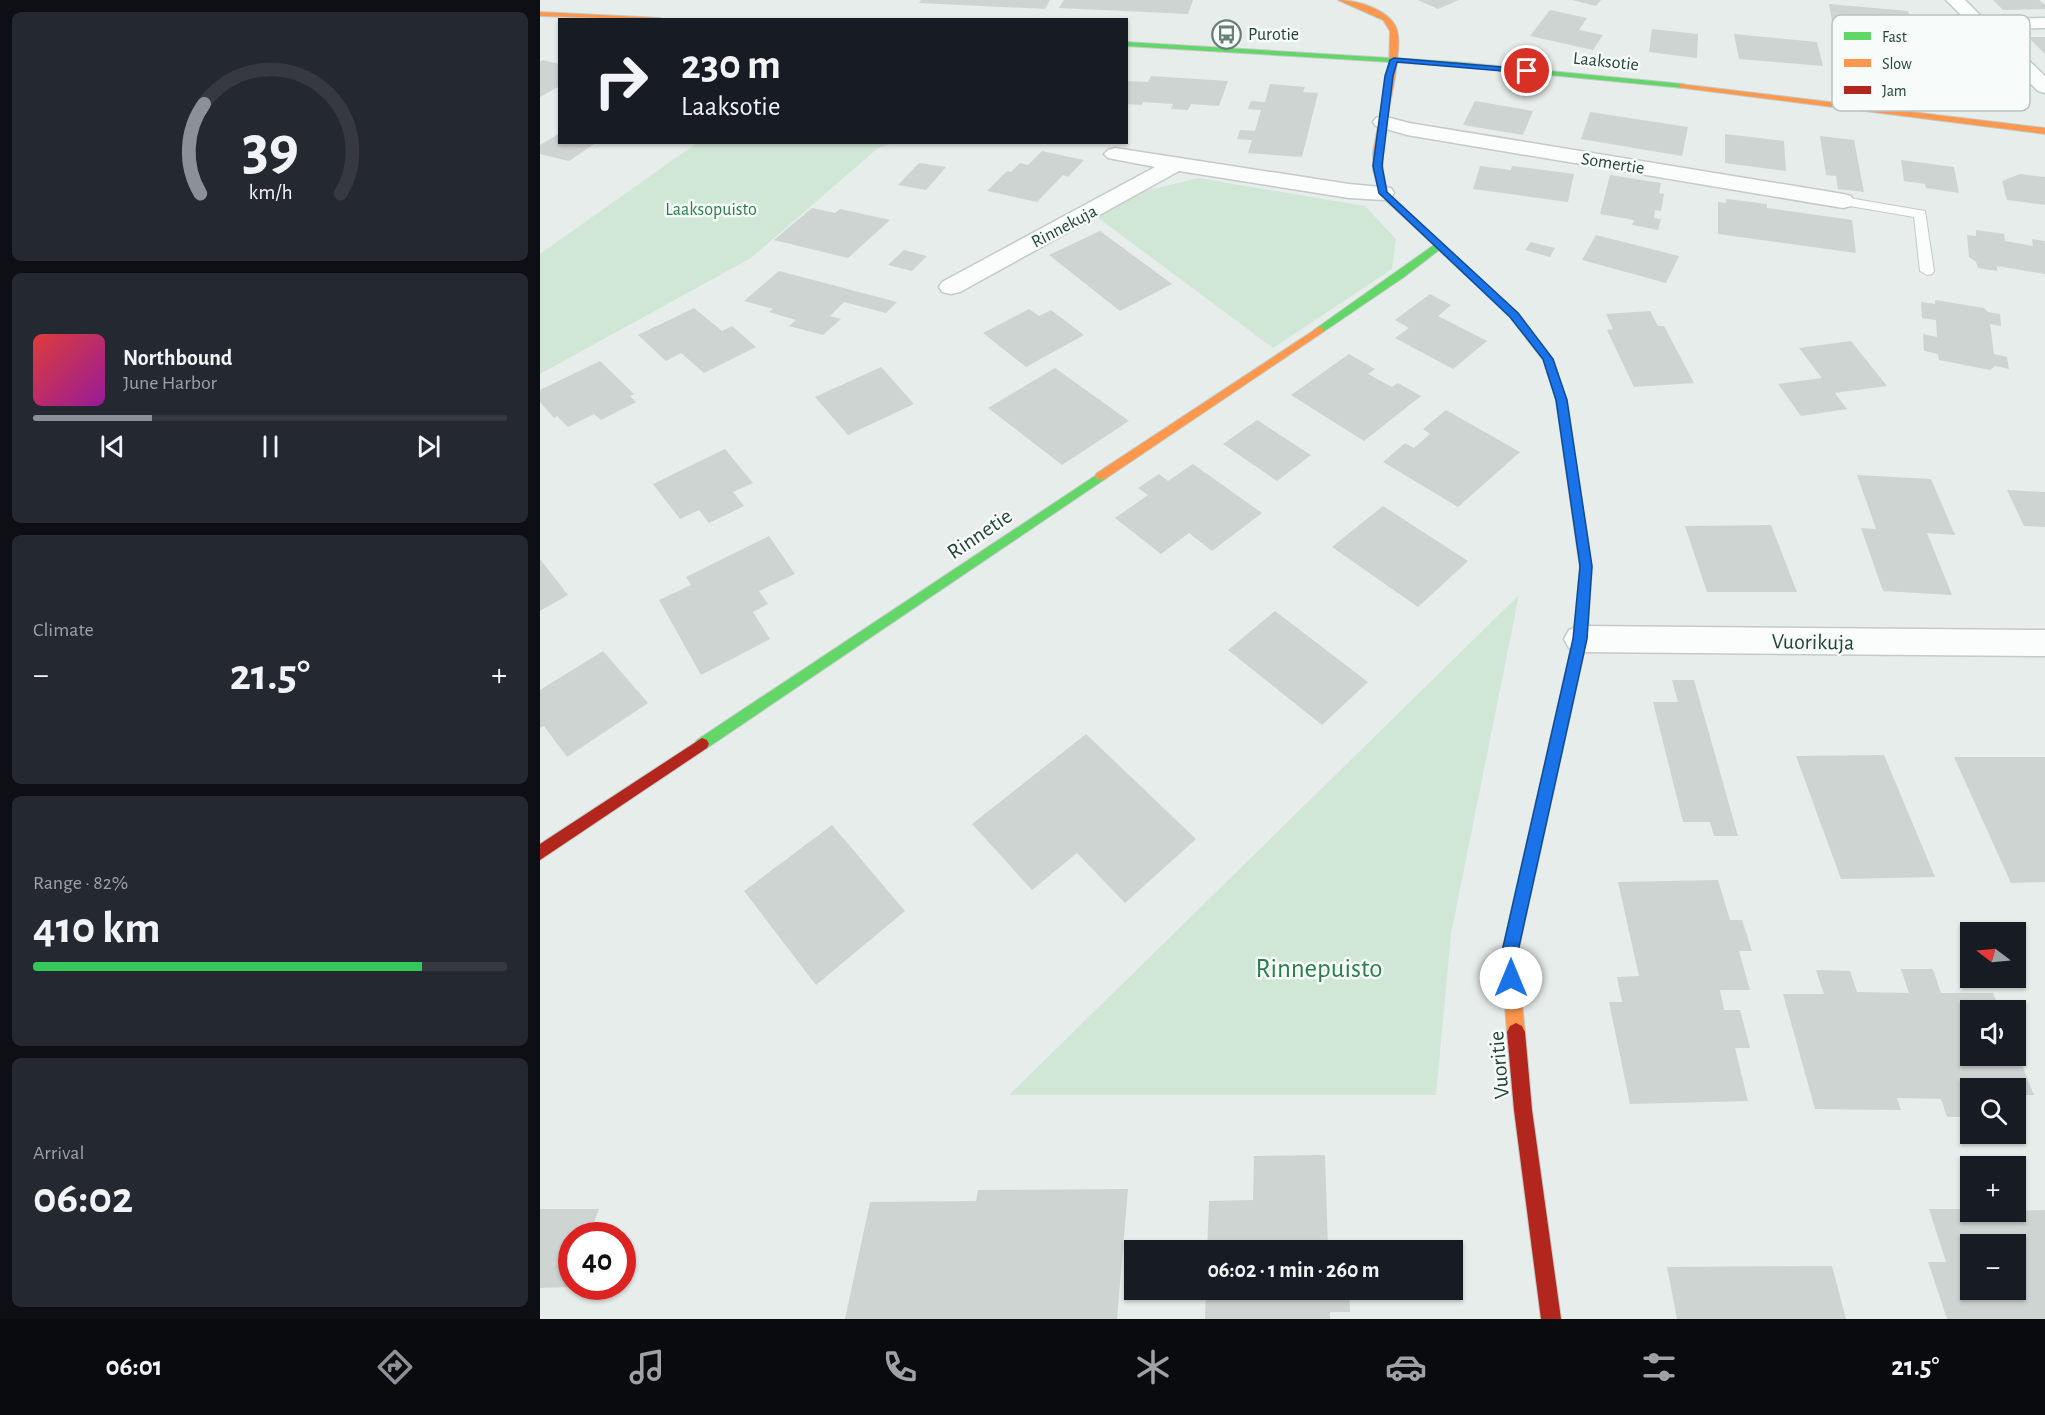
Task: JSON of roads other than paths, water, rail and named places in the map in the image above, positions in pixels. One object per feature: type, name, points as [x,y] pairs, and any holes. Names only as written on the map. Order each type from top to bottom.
[{"type":"street","points":[[1115,154],[1348,191],[1383,193],[1377,166],[1396,39],[1388,20],[1342,0]]},
{"type":"street","points":[[1955,0],[1971,15]]},
{"type":"street","points":[[540,14],[620,18]]},
{"type":"street","points":[[2030,23],[2045,23]]},
{"type":"street","name":"Laaksotie","points":[[1128,44],[1394,60],[1740,92],[1832,104]]},
{"type":"street","points":[[2030,72],[2045,87]]},
{"type":"street","name":"Laaksotie","points":[[1889,111],[2045,131]]},
{"type":"street","name":"Somertie","points":[[1383,122],[1407,129],[1843,201]]},
{"type":"street","name":"Rinnekuja","points":[[951,287],[1177,163]]},
{"type":"street","name":"Vuoritie","points":[[1383,193],[1514,315],[1548,359],[1561,400],[1586,566],[1580,639],[1509,956],[1523,1110],[1551,1319]]},
{"type":"street","name":"Rinnetie","points":[[540,853],[1401,275],[1439,246]]},
{"type":"street","name":"Vuorikuja","points":[[1580,639],[2045,643]]},
{"type":"lane","points":[[1843,201],[1920,214],[1927,271]]},
{"type":"place","name":"Purotie","points":[[1227,34]]},
{"type":"park label","name":"Laaksopuisto","points":[[711,209]]},
{"type":"park label","name":"Rinnepuisto","points":[[1319,968]]}]
